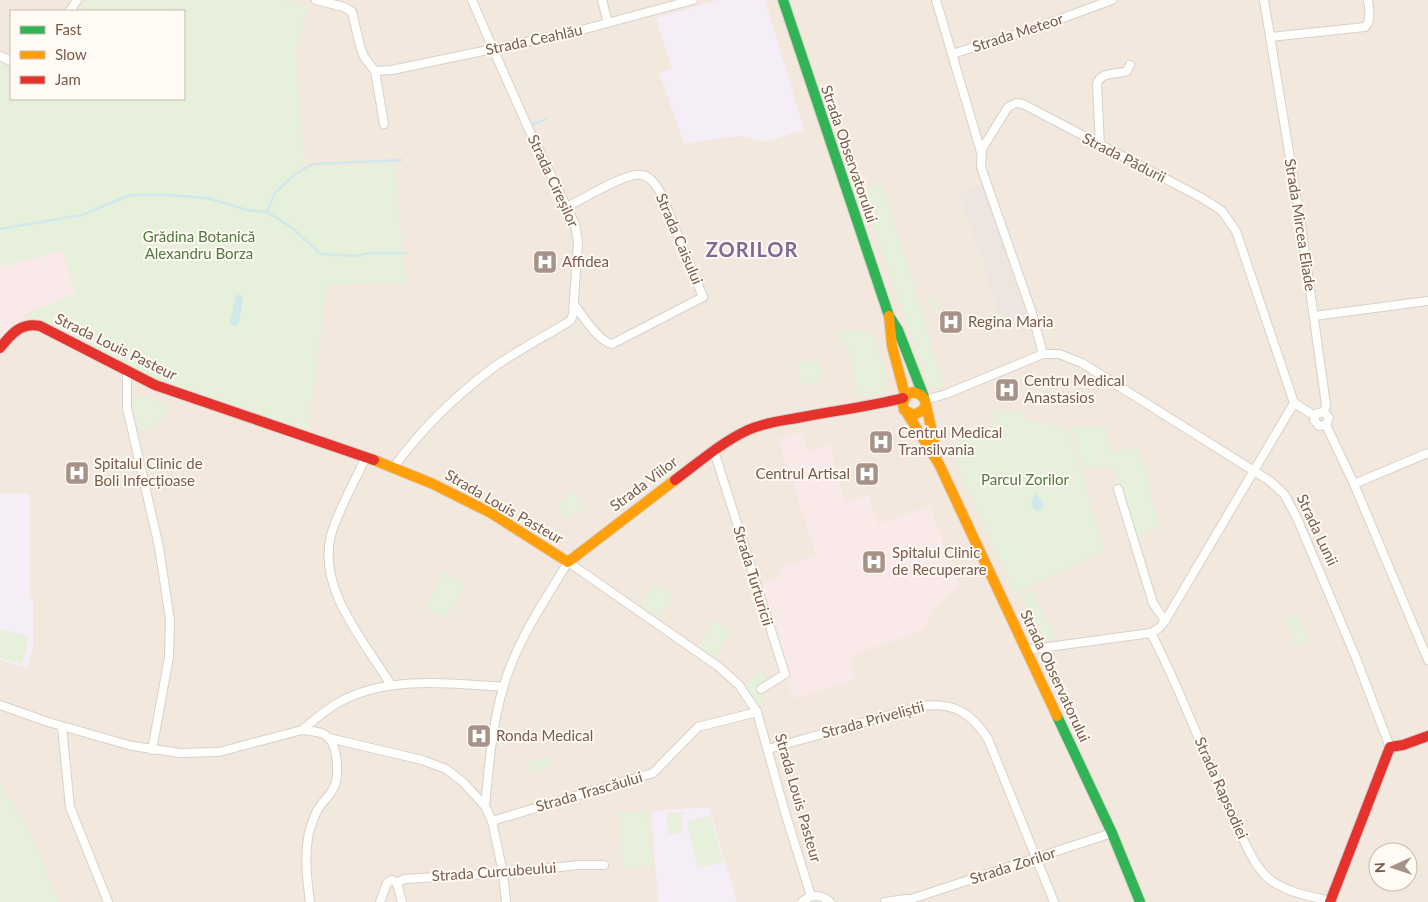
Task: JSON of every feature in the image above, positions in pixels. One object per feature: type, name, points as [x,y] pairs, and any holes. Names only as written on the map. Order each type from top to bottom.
[{"type":"street","points":[[316,0],[344,7],[355,16],[360,46],[364,57],[375,70],[384,124]]},
{"type":"street","name":"Strada Cireșilor","points":[[472,0],[575,224],[578,242],[575,306]]},
{"type":"street","points":[[602,0],[608,23]]},
{"type":"street","name":"Strada Ceahlău","points":[[375,70],[392,70],[493,49],[608,23],[692,0]]},
{"type":"street","name":"Strada Observatorului","points":[[783,0],[889,316],[898,330],[925,400],[939,464]]},
{"type":"street","name":"Strada Meteor","points":[[936,0],[981,152]]},
{"type":"street","name":"Strada Meteor","points":[[952,54],[1030,30],[1112,0]]},
{"type":"street","name":"Strada Mircea Eliade","points":[[1264,0],[1301,225],[1326,405],[1324,412],[1329,418],[1326,425],[1354,484],[1428,660]]},
{"type":"street","points":[[1270,37],[1365,28],[1368,25],[1369,18],[1368,0]]},
{"type":"street","points":[[1100,146],[1098,80],[1104,75],[1127,71],[1130,65]]},
{"type":"street","name":"Strada Pădurii","points":[[981,152],[1008,107],[1016,103],[1023,104],[1216,207],[1227,217],[1236,231],[1294,403]]},
{"type":"street","points":[[925,400],[946,394],[1043,354],[1032,313],[981,167],[981,152]]},
{"type":"street","name":"Strada Caisului","points":[[567,207],[629,176],[642,174],[647,177],[661,194],[704,297],[612,344],[600,337],[575,306]]},
{"type":"street","points":[[1314,316],[1428,301]]},
{"type":"street","points":[[393,468],[420,434],[459,396],[491,369],[571,320],[575,306]]},
{"type":"street","name":"Strada Observatorului","points":[[889,316],[889,331],[903,384],[904,397]]},
{"type":"street","name":"Strada Louis Pasteur","points":[[0,348],[9,336],[20,327],[30,324],[35,325],[127,372],[171,391],[366,458],[434,484],[491,513],[568,562],[718,667],[739,685],[747,695],[757,712],[811,896]]},
{"type":"street","name":"Strada Lunii","points":[[1043,354],[1059,354],[1082,363],[1278,487],[1289,501],[1297,518],[1350,642],[1390,747]]},
{"type":"street","points":[[127,372],[127,408],[159,547],[170,620],[166,675],[152,750]]},
{"type":"street","points":[[891,401],[898,394],[903,384]]},
{"type":"street","points":[[914,392],[925,400],[923,410],[918,414],[906,411],[902,405],[904,397],[914,392]]},
{"type":"street","name":"Strada Viilor","points":[[485,806],[494,732],[503,687],[525,633],[568,562],[714,451],[748,430],[766,424],[879,404],[904,397]]},
{"type":"street","points":[[1026,650],[1151,633],[1159,628],[1165,621],[1294,403]]},
{"type":"street","name":"Strada Mircea Eliade","points":[[1294,403],[1315,416],[1314,420],[1317,424],[1321,426],[1326,425]]},
{"type":"street","name":"Strada Viilor","points":[[879,404],[897,406],[906,411]]},
{"type":"street","name":"Strada Observatorului","points":[[906,411],[939,464],[1112,833],[1140,902]]},
{"type":"street","points":[[1315,416],[1318,413],[1324,412]]},
{"type":"street","name":"Strada Turturicii","points":[[714,451],[785,674],[761,689]]},
{"type":"street","points":[[1354,484],[1428,453]]},
{"type":"street","points":[[366,458],[334,525],[329,562],[333,582],[346,613],[391,685]]},
{"type":"street","points":[[1118,489],[1153,603],[1165,621]]},
{"type":"street","name":"Strada Rapsodiei","points":[[1151,633],[1224,798],[1254,860],[1266,876],[1288,890],[1331,902]]},
{"type":"street","points":[[0,705],[62,727],[132,746],[180,754],[207,754],[302,730],[336,704],[354,696],[391,685],[446,683],[503,687]]},
{"type":"street","name":"Strada Priveliștii","points":[[768,749],[922,706],[937,704],[960,710],[981,728],[988,739],[1054,902]]},
{"type":"street","name":"Strada Trascăului","points":[[492,821],[653,773],[698,727],[757,712]]},
{"type":"street","points":[[62,727],[70,807],[108,902]]},
{"type":"street","points":[[302,730],[321,733],[329,738],[422,760],[446,769],[464,782],[485,806],[492,821],[503,873],[506,902]]},
{"type":"street","points":[[1331,902],[1390,747],[1403,745],[1428,736]]},
{"type":"street","points":[[310,902],[306,859],[309,832],[317,810],[334,788],[337,778],[338,768],[329,738]]},
{"type":"street","name":"Strada Zorilor","points":[[902,902],[1112,833]]},
{"type":"street","name":"Strada Curcubeului","points":[[380,902],[387,882],[392,880],[397,883],[404,879],[503,873],[579,865],[604,865]]},
{"type":"street","points":[[397,883],[402,902]]},
{"type":"street","points":[[802,902],[811,896],[821,896],[830,902]]},
{"type":"street","name":"Strada Zorilor","points":[[885,902],[915,899]]},
{"type":"shaded area","points":[[0,0],[1428,0],[1428,902],[0,902]]},
{"type":"shaded area","points":[[718,0],[765,0],[804,130],[764,142],[740,136],[684,143],[659,73],[672,68],[656,18]]},
{"type":"shaded area","points":[[982,185],[1025,314],[1002,322],[983,267],[985,266],[958,193]]},
{"type":"shaded area","points":[[63,251],[75,294],[28,312],[0,340],[0,266]]},
{"type":"shaded area","name":"Spitalul Clinic de Recuperare","points":[[802,432],[808,452],[829,444],[845,503],[869,495],[878,524],[930,506],[960,588],[938,604],[921,631],[850,656],[856,679],[793,699],[757,586],[780,578],[777,570],[816,554],[778,439]]},
{"type":"shaded area","points":[[30,493],[30,598],[33,599],[33,649],[27,668],[0,660],[0,494]]},
{"type":"shaded area","points":[[709,807],[737,902],[658,902],[651,811]]},
{"type":"green space","name":"Grădina Botanică Alexandru Borza","points":[[87,0],[284,0],[308,6],[296,50],[299,108],[306,168],[394,163],[406,283],[327,285],[308,430],[151,377],[31,317],[28,312],[75,294],[63,251],[0,266],[0,63],[10,68],[10,100],[185,100],[185,10],[79,10]]},
{"type":"green space","points":[[882,182],[944,386],[932,390],[929,388],[861,190]]},
{"type":"green space","points":[[932,293],[939,312],[933,314],[927,296]]},
{"type":"green space","points":[[844,329],[874,334],[888,384],[888,391],[873,397],[858,398],[848,350],[837,335]]},
{"type":"green space","points":[[819,360],[822,382],[801,385],[797,363]]},
{"type":"green space","points":[[140,396],[169,403],[166,414],[159,422],[150,428],[139,431],[133,404],[135,398]]},
{"type":"green space","name":"Parcul Zorilor","points":[[989,409],[1026,413],[1024,419],[1068,428],[1105,551],[1016,593],[965,486],[952,452],[951,445],[996,426]]},
{"type":"green space","points":[[1072,427],[1106,427],[1112,452],[1139,447],[1160,528],[1136,536],[1113,467],[1082,469]]},
{"type":"green space","points":[[572,492],[584,507],[566,519],[556,503]]},
{"type":"green space","points":[[443,572],[465,585],[445,618],[425,608]]},
{"type":"green space","points":[[654,584],[674,596],[659,619],[639,607]]},
{"type":"green space","points":[[1031,590],[1054,634],[1059,639],[1042,640],[1020,595]]},
{"type":"green space","points":[[1298,613],[1309,642],[1295,647],[1284,619]]},
{"type":"green space","points":[[714,620],[731,632],[714,658],[698,646]]},
{"type":"green space","points":[[0,629],[29,637],[22,664],[0,658]]},
{"type":"green space","points":[[761,668],[766,681],[758,689],[765,701],[756,705],[744,687]]},
{"type":"green space","points":[[549,756],[552,767],[531,774],[528,763]]},
{"type":"green space","points":[[0,782],[35,843],[59,902],[0,902]]},
{"type":"green space","points":[[647,810],[652,866],[623,868],[618,813]]},
{"type":"green space","points":[[681,812],[682,833],[668,834],[667,813]]},
{"type":"green space","points":[[710,815],[723,862],[698,868],[686,822]]},
{"type":"water","points":[[236,295],[240,295],[243,298],[239,323],[234,327],[230,323]]},
{"type":"water","points":[[1036,494],[1044,504],[1040,511],[1036,511],[1031,505],[1032,497]]},
{"type":"waterway","points":[[529,126],[546,119]]},
{"type":"waterway","points":[[267,212],[275,193],[295,174],[313,164],[402,160]]},
{"type":"waterway","points":[[0,229],[82,215],[130,195],[169,195],[207,198],[247,210],[267,212],[291,227],[321,254],[357,256],[369,253],[407,253]]},
{"type":"traffic: fast","points":[[783,0],[889,316],[898,330],[924,397]]},
{"type":"traffic: fast","points":[[1057,716],[1112,833],[1140,902]]},
{"type":"traffic: slow","points":[[889,316],[892,346],[905,395]]},
{"type":"traffic: slow","points":[[926,404],[923,410],[914,415],[904,410],[903,404],[905,396],[913,392],[921,395],[925,400],[937,455]]},
{"type":"traffic: slow","points":[[907,413],[939,464],[1057,716]]},
{"type":"traffic: slow","points":[[374,460],[433,484],[491,513],[568,562],[675,480]]},
{"type":"traffic: jam","points":[[0,348],[17,330],[27,326],[40,326],[155,385],[374,460]]},
{"type":"traffic: jam","points":[[675,480],[738,435],[754,428],[772,422],[903,398]]},
{"type":"traffic: jam","points":[[1330,902],[1390,747],[1403,745],[1428,736]]},
{"type":"place","name":"Affidea","points":[[545,262]]},
{"type":"place","name":"Regina Maria","points":[[951,322]]},
{"type":"place","name":"Centru Medical Anastasios","points":[[1007,390]]},
{"type":"place","name":"Centrul Medical Transilvania","points":[[881,442]]},
{"type":"place","name":"Spitalul Clinic de Boli Infecțioase","points":[[77,473]]},
{"type":"place","name":"Centrul Artisal","points":[[867,474]]},
{"type":"place","name":"Spitalul Clinic de Recuperare","points":[[874,562]]},
{"type":"place","name":"Ronda Medical","points":[[479,736]]},
{"type":"district","name":"ZORILOR","points":[[752,250]]}]
